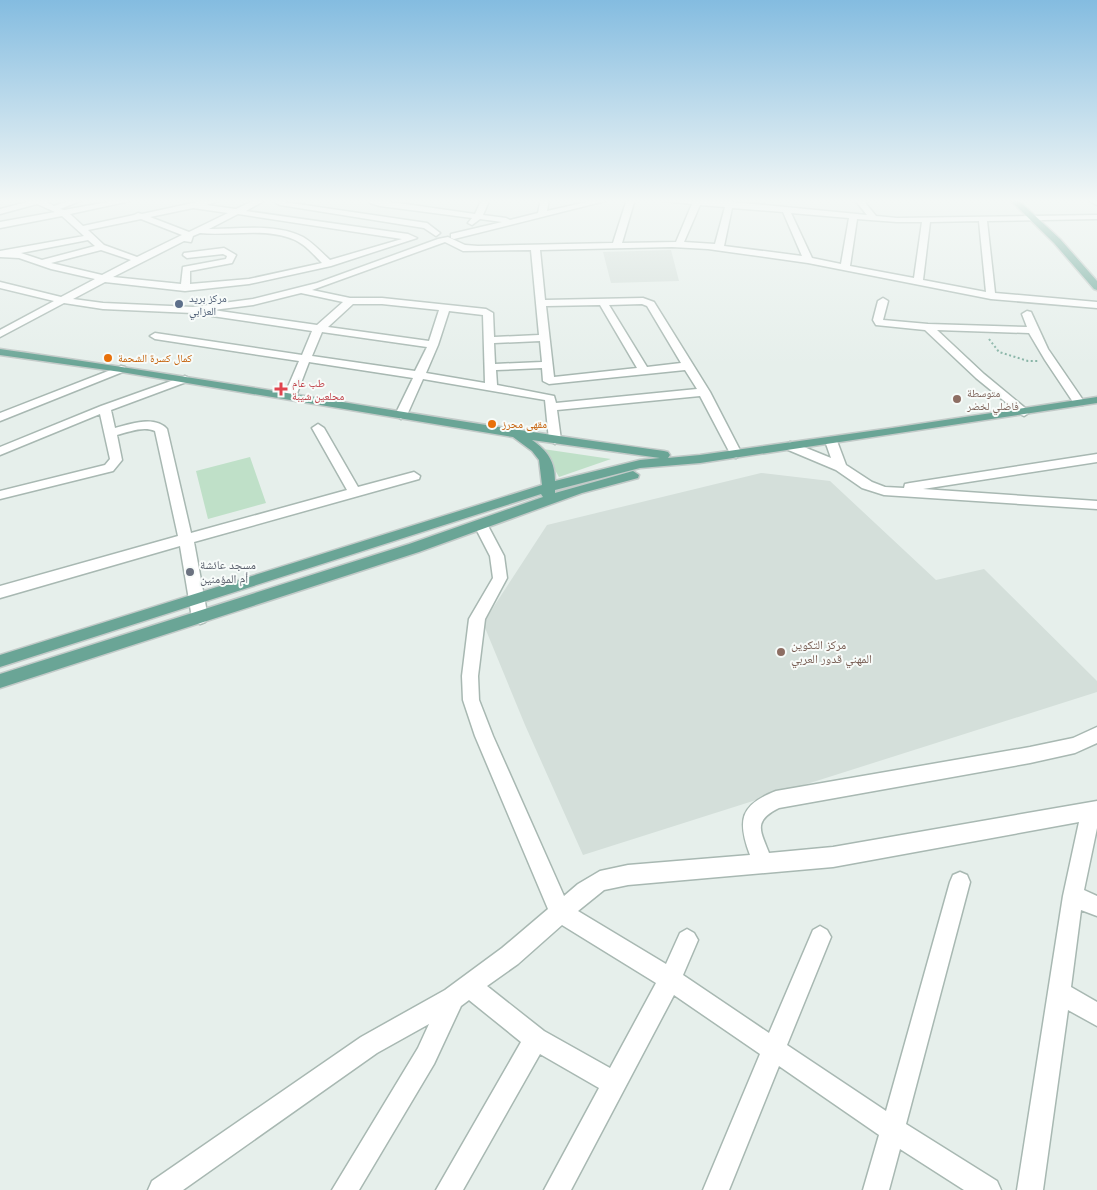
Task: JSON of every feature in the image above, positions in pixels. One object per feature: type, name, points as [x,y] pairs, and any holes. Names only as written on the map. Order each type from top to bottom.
[{"type":"main road","points":[[1071,255],[1097,287]]},
{"type":"main road","points":[[0,352],[186,379],[555,440],[700,459]]},
{"type":"main road","points":[[0,661],[343,554],[548,494],[700,459],[832,441],[1097,400]]},
{"type":"main road","points":[[511,433],[536,447],[541,453],[548,468],[548,494]]},
{"type":"main road","points":[[0,681],[200,618],[481,525],[548,494]]},
{"type":"main road","points":[[343,554],[348,569]]},
{"type":"street","points":[[7,255],[102,279],[185,288],[246,283],[298,273],[359,255]]},
{"type":"street","points":[[40,262],[70,255]]},
{"type":"street","points":[[122,255],[138,260]]},
{"type":"street","points":[[3,330],[149,255]]},
{"type":"street","points":[[185,288],[187,255],[193,255]]},
{"type":"street","points":[[186,269],[228,261],[231,255]]},
{"type":"street","points":[[319,255],[328,264]]},
{"type":"street","points":[[193,310],[253,302],[301,290],[328,282],[400,255]]},
{"type":"street","points":[[536,255],[555,440]]},
{"type":"street","points":[[767,255],[808,260],[991,296],[1097,304]]},
{"type":"street","points":[[806,255],[808,260]]},
{"type":"street","points":[[845,267],[847,255]]},
{"type":"street","points":[[918,281],[921,255]]},
{"type":"street","points":[[987,255],[991,296]]},
{"type":"street","points":[[0,285],[60,300],[113,307],[193,310],[433,345]]},
{"type":"street","points":[[301,290],[350,301],[382,301],[479,310],[488,313],[491,387]]},
{"type":"street","points":[[290,396],[319,329],[350,301]]},
{"type":"street","points":[[542,303],[643,301],[651,304],[704,392],[736,454]]},
{"type":"street","points":[[883,301],[878,320],[880,323],[928,327],[1032,330]]},
{"type":"street","points":[[603,302],[644,371]]},
{"type":"street","points":[[401,415],[433,345],[445,308]]},
{"type":"street","points":[[1027,314],[1032,330],[1079,403]]},
{"type":"street","points":[[928,327],[980,376],[1024,412]]},
{"type":"street","points":[[155,336],[491,387],[550,402],[704,392]]},
{"type":"street","points":[[490,340],[545,338]]},
{"type":"street","points":[[490,367],[548,365]]},
{"type":"street","points":[[549,381],[688,366]]},
{"type":"street","points":[[0,417],[121,369]]},
{"type":"street","points":[[0,452],[105,408],[186,379]]},
{"type":"street","points":[[0,495],[109,468],[116,460],[105,408]]},
{"type":"street","points":[[111,433],[147,426],[161,429],[186,539],[200,618]]},
{"type":"street","points":[[318,428],[355,493]]},
{"type":"street","points":[[832,441],[840,467]]},
{"type":"street","points":[[790,446],[840,467],[867,486],[884,491],[1097,505]]},
{"type":"street","points":[[884,491],[1097,458]]},
{"type":"street","points":[[0,592],[414,476]]},
{"type":"street","points":[[481,525],[497,556],[500,578],[477,619],[470,676],[471,700],[484,736],[560,912],[670,979],[893,1131],[988,1190]]},
{"type":"street","points":[[763,863],[752,832],[752,818],[756,811],[776,800],[1030,755],[1075,745],[1097,735]]},
{"type":"street","points":[[161,1190],[369,1045],[461,992],[510,956],[560,912],[600,881],[628,875],[833,857],[1094,810],[1073,896],[1030,1190]]},
{"type":"street","points":[[876,1190],[960,882]]},
{"type":"street","points":[[1073,896],[1097,906]]},
{"type":"street","points":[[716,1190],[820,937]]},
{"type":"street","points":[[556,1190],[670,979],[687,940]]},
{"type":"street","points":[[461,992],[614,1083]]},
{"type":"street","points":[[345,1190],[426,1056],[461,992]]},
{"type":"street","points":[[1059,993],[1097,1015]]},
{"type":"street","points":[[449,1190],[536,1038]]},
{"type":"path","points":[[982,329],[999,352],[1028,360],[1052,361]]},
{"type":"shaded area","points":[[604,255],[672,255],[679,281],[611,283]]},
{"type":"shaded area","name":"مركز التكوين المهني قدور العربي","points":[[761,473],[830,481],[936,580],[984,569],[1097,681],[1097,692],[583,855],[525,725],[483,623],[547,525]]},
{"type":"green space","points":[[543,449],[611,459],[559,477]]},
{"type":"green space","points":[[250,457],[266,503],[208,519],[196,471]]},
{"type":"place","name":"مركز بريد العزابي","points":[[179,304]]},
{"type":"place","name":"كمال كسرة الشحمة","points":[[108,358]]},
{"type":"place","name":"طب عام محلعين شيبة","points":[[281,389]]},
{"type":"place","name":"متوسطة فاضلي لخضر","points":[[957,399]]},
{"type":"place","name":"مقهى محرز","points":[[492,424]]},
{"type":"place","name":"مسجد عائشة أم المؤمنين","points":[[190,572]]},
{"type":"place","name":"مركز التكوين المهني قدور العربي","points":[[781,652]]}]
